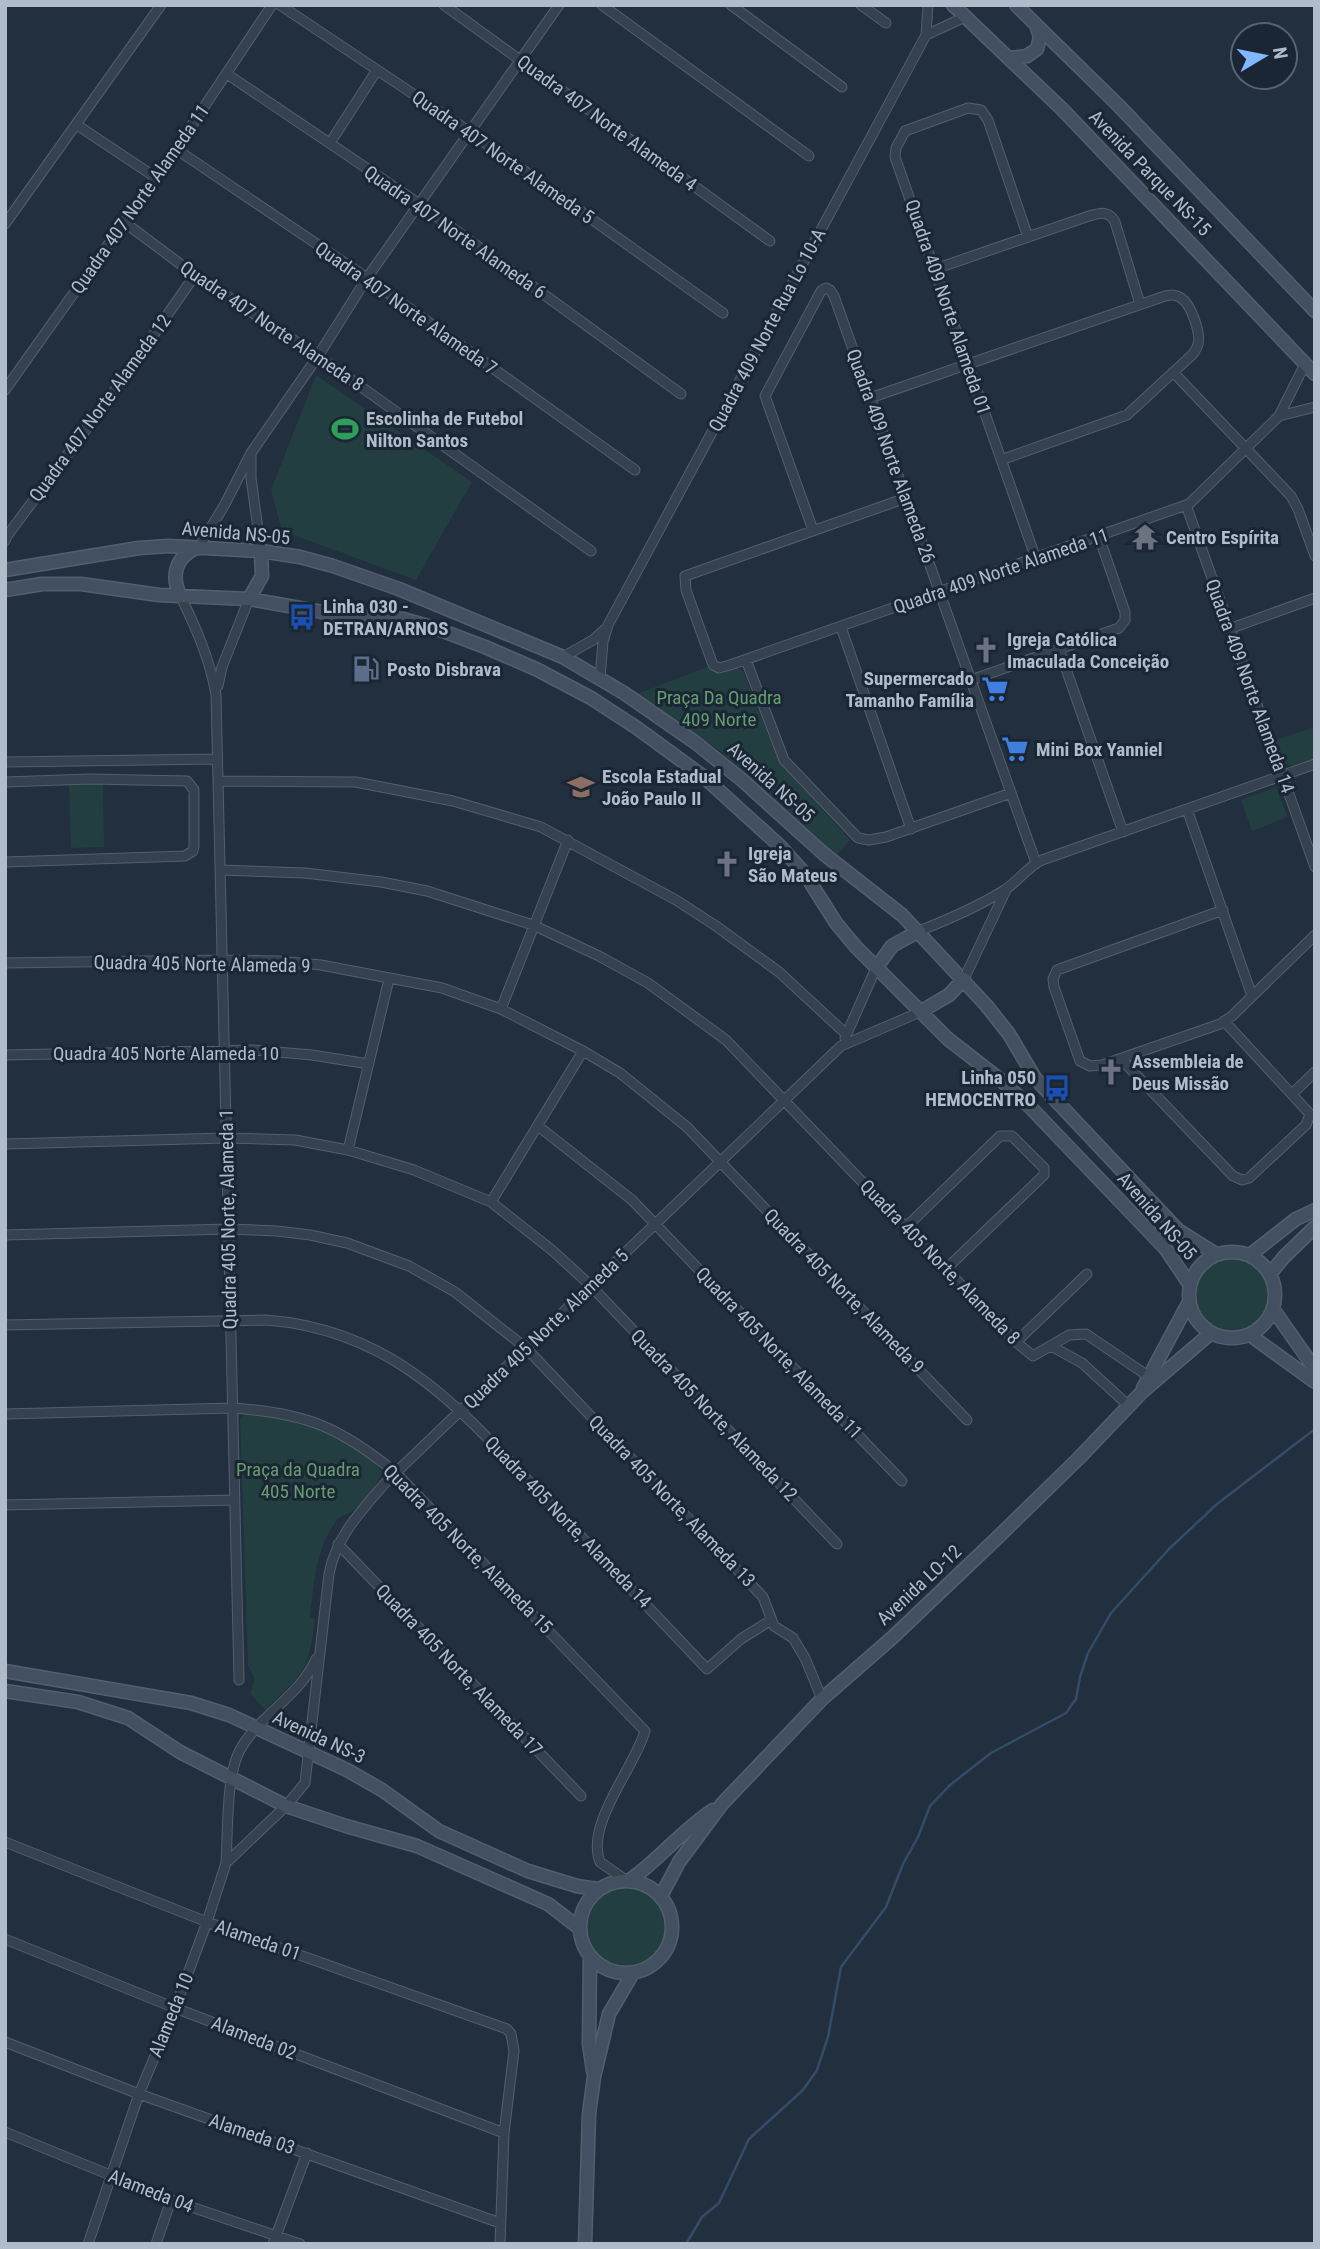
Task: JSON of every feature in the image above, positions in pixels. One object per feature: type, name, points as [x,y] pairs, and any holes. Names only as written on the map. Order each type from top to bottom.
[{"type":"street","points":[[5,224],[161,5]]},
{"type":"street","name":"Quadra 407 Norte Alameda 11","points":[[5,390],[176,149],[272,5]]},
{"type":"street","name":"Quadra 407 Norte Alameda 5","points":[[280,5],[470,132],[723,313]]},
{"type":"street","name":"Quadra 407 Norte Alameda 4","points":[[444,5],[770,241]]},
{"type":"street","points":[[216,695],[210,665],[174,578],[175,569],[188,552],[199,547],[251,453],[318,356],[367,278],[559,5]]},
{"type":"street","points":[[602,5],[809,156]]},
{"type":"street","points":[[731,5],[842,87]]},
{"type":"street","points":[[861,5],[886,23]]},
{"type":"street","name":"Quadra 409 Norte Rua Lo 10-A","points":[[600,678],[603,642],[608,625],[926,35],[928,5]]},
{"type":"street","name":"Avenida Parque NS-15","points":[[953,5],[1068,116],[1310,369]]},
{"type":"street","name":"Avenida Parque NS-15","points":[[1016,5],[1118,105],[1315,311]]},
{"type":"street","points":[[926,35],[965,17]]},
{"type":"street","points":[[1009,58],[1027,56],[1037,49],[1040,37],[1036,24]]},
{"type":"street","points":[[330,143],[377,71]]},
{"type":"street","name":"Quadra 407 Norte Alameda 6","points":[[227,74],[418,203],[681,394]]},
{"type":"street","name":"Quadra 409 Norte Alameda 01","points":[[1028,237],[987,117],[979,109],[963,109],[909,128],[895,148],[895,157],[1036,559]]},
{"type":"street","points":[[78,125],[155,177]]},
{"type":"street","name":"Quadra 407 Norte Alameda 7","points":[[176,149],[367,278],[635,470]]},
{"type":"street","points":[[934,269],[1096,214],[1108,214],[1115,222],[1140,304]]},
{"type":"street","name":"Quadra 407 Norte Alameda 8","points":[[124,222],[195,275],[318,356],[592,551]]},
{"type":"street","name":"Quadra 407 Norte Alameda 12","points":[[5,541],[195,275]]},
{"type":"street","name":"Quadra 409 Norte Alameda 26","points":[[813,530],[765,396],[821,291],[828,289],[834,296],[1036,863]]},
{"type":"street","points":[[870,398],[1168,295],[1179,296],[1188,305],[1199,342],[1193,354],[1127,415],[1001,460]]},
{"type":"street","name":"Quadra 409 Norte Alameda 11","points":[[813,530],[685,576],[686,590],[709,657],[717,667],[746,660],[1186,505],[1198,497],[1279,416],[1310,369]]},
{"type":"street","points":[[1173,372],[1291,496],[1311,536],[1315,556]]},
{"type":"street","points":[[1279,416],[1315,407]]},
{"type":"street","points":[[216,695],[222,667],[249,599],[262,576],[251,453]]},
{"type":"street","points":[[813,530],[906,498]]},
{"type":"street","name":"Quadra 409 Norte Alameda 14","points":[[1186,505],[1315,867]]},
{"type":"street","points":[[971,680],[1119,628],[1125,620],[1125,612],[1099,537]]},
{"type":"street","name":"Avenida NS-05","points":[[5,570],[139,548],[199,547],[261,551],[318,562],[357,574],[564,657],[600,678],[715,757],[828,858],[889,903],[964,979],[1002,1024],[1045,1090],[1178,1230],[1216,1254]]},
{"type":"street","name":"Avenida NS-05","points":[[5,590],[67,583],[249,599],[334,614],[420,623],[459,636],[536,669],[591,698],[678,757],[746,812],[798,866],[843,933],[958,1048],[1002,1081],[1031,1108],[1165,1248],[1191,1285]]},
{"type":"street","points":[[1229,629],[1315,598]]},
{"type":"street","name":"Quadra 409 Norte Rua Lo 10-A","points":[[564,657],[593,640],[608,625]]},
{"type":"street","points":[[841,627],[911,828]]},
{"type":"street","points":[[1059,649],[1123,832]]},
{"type":"street","points":[[746,660],[784,760],[852,834],[862,839],[878,840],[1011,793]]},
{"type":"street","name":"Quadra 405 Norte, Alameda 1","points":[[216,695],[239,1680]]},
{"type":"street","points":[[5,762],[217,759]]},
{"type":"street","points":[[89,761],[90,779]]},
{"type":"street","points":[[841,1046],[876,968],[892,946],[1006,890],[1036,863],[1315,764]]},
{"type":"street","points":[[5,782],[90,779],[187,781],[194,790],[193,851],[186,856],[5,862]]},
{"type":"street","points":[[218,781],[356,782],[464,804],[541,827],[677,900],[716,926],[779,972],[846,1034]]},
{"type":"street","points":[[1187,809],[1252,996]]},
{"type":"street","points":[[501,1009],[568,840]]},
{"type":"street","name":"Quadra 405 Norte, Alameda 8","points":[[220,870],[305,873],[381,881],[427,891],[533,925],[648,983],[726,1040],[1016,1342],[1034,1356],[1069,1335],[1086,1334],[1148,1376]]},
{"type":"street","points":[[841,1046],[920,1012],[949,995],[964,979],[1006,890]]},
{"type":"street","points":[[1223,910],[1062,966],[1054,975],[1054,988],[1081,1062],[1088,1066],[1099,1066],[1224,1021],[1315,935]]},
{"type":"street","name":"Quadra 405 Norte Alameda 9","points":[[5,963],[278,961],[321,965],[443,988],[501,1009],[620,1073],[687,1127],[720,1162]]},
{"type":"street","points":[[348,1150],[389,979]]},
{"type":"street","points":[[1121,1059],[1233,1176],[1242,1180],[1254,1174],[1306,1125],[1310,1117],[1307,1110],[1224,1021]]},
{"type":"street","name":"Quadra 405 Norte, Alameda 5","points":[[286,1806],[304,1783],[310,1753],[329,1574],[338,1544],[358,1515],[396,1473],[841,1046]]},
{"type":"street","name":"Quadra 405 Norte Alameda 10","points":[[5,1055],[224,1050],[300,1054],[369,1065]]},
{"type":"street","points":[[491,1202],[583,1051]]},
{"type":"street","points":[[1292,1094],[1315,1072]]},
{"type":"street","name":"Quadra 405 Norte, Alameda 11","points":[[538,1126],[599,1172],[655,1224],[902,1482]]},
{"type":"street","points":[[906,1227],[1000,1136],[1013,1136],[1044,1168],[1044,1175],[946,1269]]},
{"type":"street","name":"Quadra 405 Norte, Alameda 12","points":[[5,1144],[226,1138],[295,1140],[348,1150],[414,1170],[491,1202],[553,1251],[591,1286],[838,1544]]},
{"type":"street","name":"Quadra 405 Norte, Alameda 9","points":[[720,1162],[967,1420]]},
{"type":"street","points":[[1250,1255],[1296,1219],[1315,1210]]},
{"type":"street","points":[[1270,1274],[1315,1227]]},
{"type":"street","name":"Quadra 405 Norte, Alameda 13","points":[[5,1234],[229,1229],[310,1235],[347,1243],[396,1261],[455,1292],[527,1348],[763,1597],[774,1626],[793,1638],[805,1658],[822,1699]]},
{"type":"street","points":[[1238,1252],[1250,1255],[1262,1263],[1270,1274],[1276,1297],[1273,1309],[1268,1320],[1250,1335],[1237,1339],[1223,1338],[1200,1325],[1193,1314],[1189,1302],[1191,1285],[1200,1265],[1216,1254],[1238,1252]]},
{"type":"street","points":[[1016,1342],[1087,1274]]},
{"type":"street","name":"Avenida LO-12","points":[[1142,1392],[1189,1302]]},
{"type":"street","points":[[1273,1309],[1315,1370]]},
{"type":"street","name":"Quadra 405 Norte, Alameda 14","points":[[5,1325],[266,1320],[327,1331],[359,1342],[408,1368],[461,1411],[707,1669],[741,1639],[771,1620]]},
{"type":"street","name":"Avenida LO-12","points":[[661,1896],[679,1862],[722,1804],[822,1699],[893,1637],[996,1539],[1142,1392],[1211,1333]]},
{"type":"street","points":[[1250,1335],[1315,1382]]},
{"type":"street","points":[[1051,1346],[1082,1363],[1129,1406]]},
{"type":"street","name":"Quadra 405 Norte, Alameda 15","points":[[5,1415],[233,1408],[283,1413],[327,1426],[356,1441],[396,1473],[645,1731],[611,1798],[596,1847],[600,1863],[628,1880]]},
{"type":"street","points":[[5,1505],[235,1500]]},
{"type":"street","name":"Quadra 405 Norte, Alameda 17","points":[[338,1544],[581,1796]]},
{"type":"street","name":"Quadra 405 Norte, Alameda 5","points":[[226,1863],[232,1778],[239,1752],[256,1730],[304,1681],[319,1651]]},
{"type":"street","name":"Avenida NS-3","points":[[5,1671],[191,1703],[229,1715],[256,1730],[347,1770],[382,1790],[439,1831],[528,1871],[577,1886],[597,1889]]},
{"type":"street","points":[[5,1691],[78,1702],[128,1718],[180,1752],[286,1806],[417,1846],[548,1904],[578,1927],[590,1956],[589,2044],[594,2077]]},
{"type":"street","name":"Avenida LO-12","points":[[628,1880],[649,1867],[682,1832],[722,1804]]},
{"type":"street","name":"Alameda 10","points":[[88,2244],[139,2094],[175,2008],[226,1863],[286,1806]]},
{"type":"street","name":"Alameda 01","points":[[5,1842],[207,1922],[503,2027],[511,2035],[514,2051],[505,2133]]},
{"type":"street","points":[[578,1927],[583,1906],[597,1889],[628,1880],[642,1882],[661,1896],[669,1909],[672,1924],[670,1940],[664,1953],[655,1962],[633,1973],[617,1972],[602,1967],[590,1956]]},
{"type":"street","name":"Alameda 02","points":[[5,1939],[175,2008],[505,2133]]},
{"type":"street","points":[[585,2244],[589,2114],[594,2077],[609,2014],[633,1973]]},
{"type":"street","name":"Alameda 03","points":[[5,2042],[139,2094],[500,2223]]},
{"type":"street","name":"Alameda 04","points":[[5,2132],[171,2200],[274,2239],[300,2244]]},
{"type":"street","points":[[500,2244],[505,2133]]},
{"type":"street","points":[[274,2239],[307,2153]]},
{"type":"street","points":[[156,2244],[171,2200]]},
{"type":"green space","name":"Escolinha de Futebol Nilton Santos","points":[[316,375],[472,482],[416,580],[282,531],[271,490]]},
{"type":"green space","name":"Praça Da Quadra 409 Norte","points":[[707,667],[717,673],[736,667],[743,671],[779,762],[850,840],[836,856],[719,750],[637,694]]},
{"type":"green space","points":[[1315,727],[1315,758],[1293,766],[1286,764],[1276,740]]},
{"type":"green space","points":[[103,783],[104,847],[71,848],[69,784]]},
{"type":"green space","points":[[1276,787],[1288,817],[1252,831],[1241,800]]},
{"type":"green space","points":[[1232,1256],[1247,1259],[1260,1267],[1268,1280],[1271,1295],[1268,1310],[1260,1323],[1247,1331],[1232,1334],[1217,1331],[1204,1323],[1196,1310],[1193,1295],[1196,1280],[1204,1267],[1217,1259]]},
{"type":"green space","name":"Praça da Quadra 405 Norte","points":[[246,1414],[281,1418],[321,1430],[357,1449],[382,1472],[365,1498],[352,1511],[338,1519],[324,1542],[315,1579],[310,1618],[315,1619],[310,1651],[302,1671],[265,1710],[250,1694],[255,1678],[248,1666],[240,1420]]},
{"type":"green space","points":[[618,1886],[634,1886],[649,1893],[660,1904],[667,1919],[664,1943],[655,1956],[634,1968],[618,1968],[603,1961],[592,1950],[585,1935],[585,1919],[592,1904],[603,1893]]},
{"type":"waterway","points":[[686,2244],[702,2217],[719,2203],[749,2139],[803,2090],[817,2070],[828,2037],[841,1967],[886,1907],[930,1806],[950,1785],[991,1753],[1066,1713],[1076,1699],[1088,1653],[1111,1613],[1169,1549],[1217,1504],[1315,1429]]},
{"type":"place","name":"Escolinha de Futebol Nilton Santos","points":[[345,429]]},
{"type":"place","name":"Centro Espírita","points":[[1145,537]]},
{"type":"place","name":"Linha 030 - DETRAN/ARNOS","points":[[302,617]]},
{"type":"place","name":"Igreja Católica Imaculada Conceição","points":[[986,650]]},
{"type":"place","name":"Posto Disbrava","points":[[366,669]]},
{"type":"place","name":"Supermercado Tamanho Família","points":[[995,689]]},
{"type":"place","name":"Mini Box Yanniel","points":[[1015,749]]},
{"type":"place","name":"Escola Estadual João Paulo II","points":[[581,787]]},
{"type":"place","name":"Igreja São Mateus","points":[[727,864]]},
{"type":"place","name":"Assembleia de Deus Missão","points":[[1111,1072]]},
{"type":"place","name":"Linha 050 HEMOCENTRO","points":[[1057,1088]]}]
